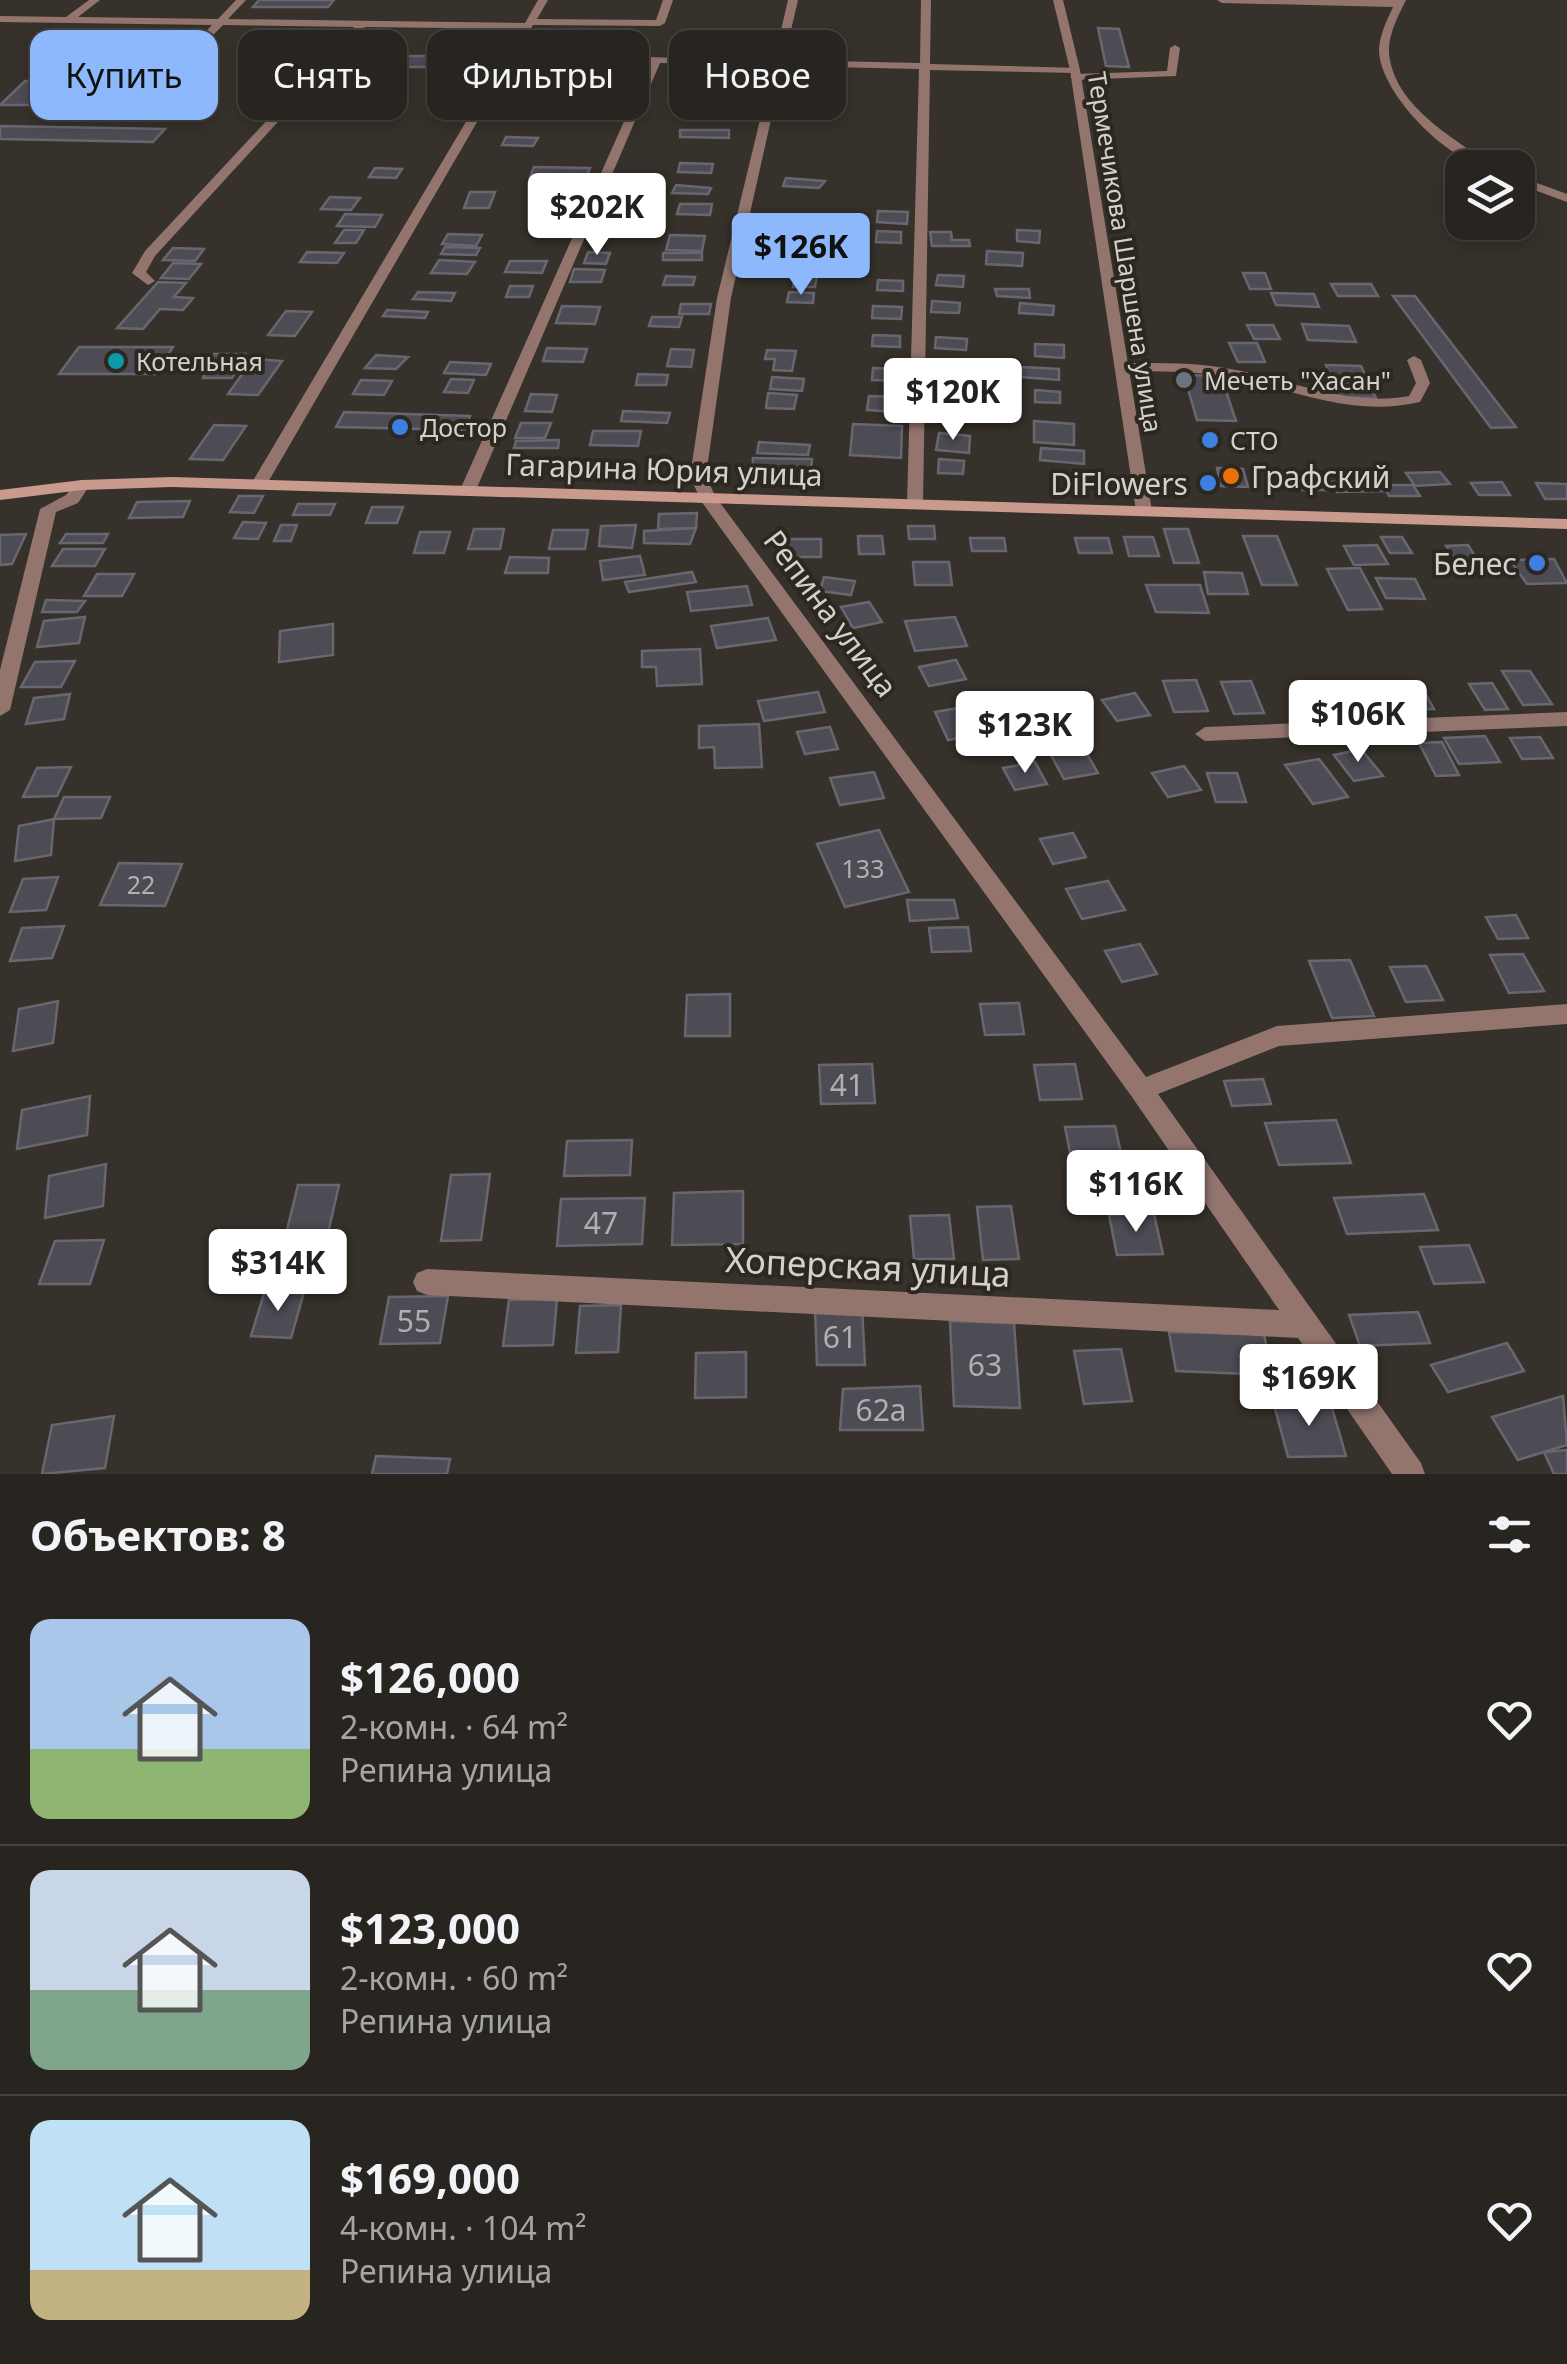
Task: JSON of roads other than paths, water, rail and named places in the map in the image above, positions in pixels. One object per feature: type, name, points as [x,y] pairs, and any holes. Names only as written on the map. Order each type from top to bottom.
[{"type":"main road","name":"Гагарина Юрия улица","points":[[0,495],[82,485],[259,484],[1567,524]]},
{"type":"street","points":[[68,20],[94,0]]},
{"type":"street","points":[[211,30],[241,0]]},
{"type":"street","points":[[527,30],[543,0]]},
{"type":"street","points":[[0,19],[660,23],[668,0]]},
{"type":"street","name":"Репина улица","points":[[787,30],[793,0]]},
{"type":"street","points":[[914,504],[926,0]]},
{"type":"street","name":"Термечикова Шаршена улица","points":[[1058,0],[1075,74],[1144,512]]},
{"type":"street","points":[[1222,0],[1400,2],[1384,48],[1386,64],[1436,134],[1461,150]]},
{"type":"street","points":[[148,281],[140,273],[150,254],[362,24]]},
{"type":"street","points":[[846,65],[1172,74],[1175,48]]},
{"type":"street","points":[[649,61],[669,61]]},
{"type":"street","points":[[468,490],[656,61]]},
{"type":"street","points":[[259,484],[474,120]]},
{"type":"street","name":"Репина улица","points":[[767,120],[724,298],[698,476],[708,497],[1141,1090],[1410,1474]]},
{"type":"street","points":[[1535,186],[1567,198]]},
{"type":"street","points":[[1121,367],[1211,369],[1264,379],[1310,396],[1390,406],[1415,399],[1423,383],[1414,360]]},
{"type":"street","points":[[0,710],[48,510],[72,500],[82,485]]},
{"type":"street","points":[[1205,734],[1567,719]]},
{"type":"street","points":[[1141,1090],[1278,1036],[1567,1014]]},
{"type":"street","name":"Хоперская улица","points":[[427,1282],[1306,1325]]},
{"type":"place","name":"Котельная","points":[[116,361]]},
{"type":"place","name":"Мечеть \"Хасан\"","points":[[1184,380]]},
{"type":"place","name":"Достор","points":[[400,427]]},
{"type":"place","name":"СТО","points":[[1210,440]]},
{"type":"place","name":"Графский","points":[[1231,476]]},
{"type":"place","name":"DiFlowers","points":[[1208,483]]},
{"type":"place","name":"Белес","points":[[1537,563]]}]
